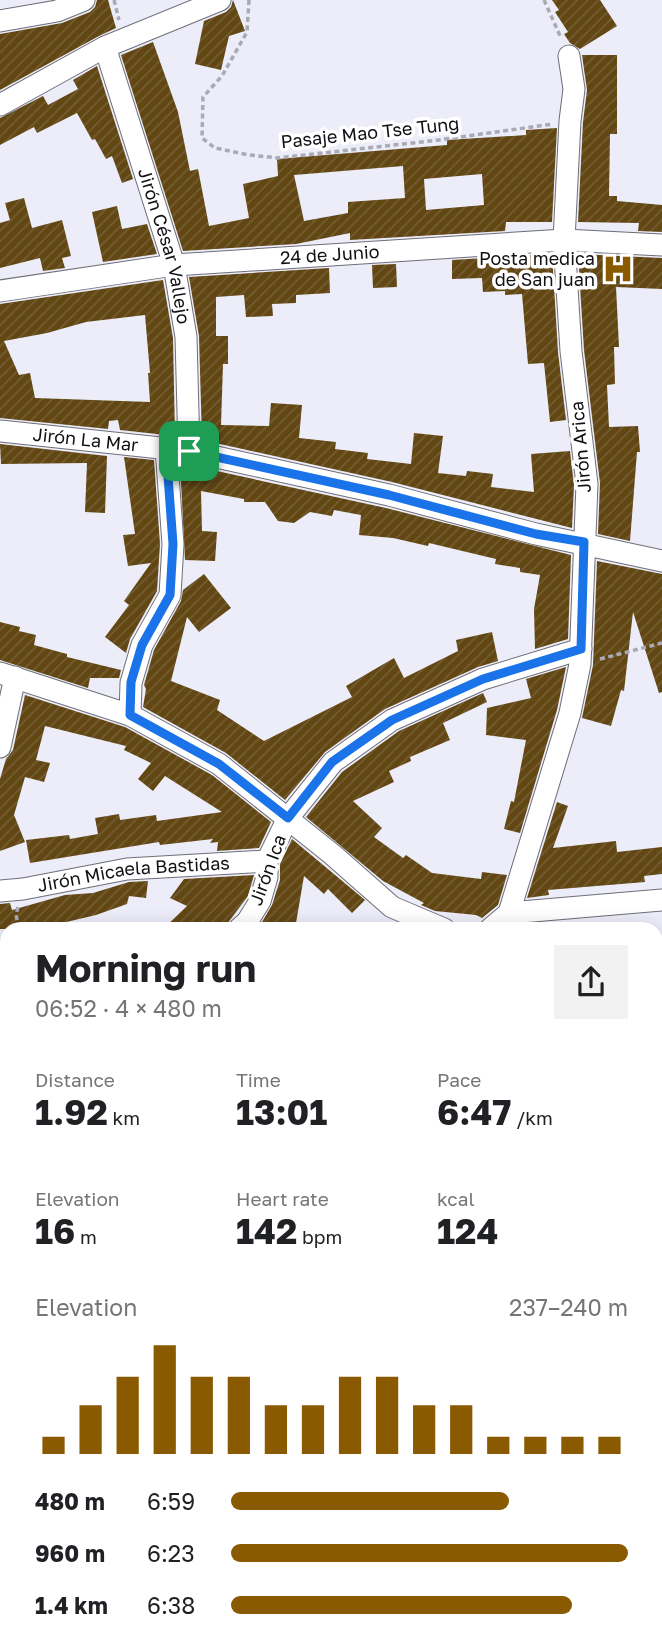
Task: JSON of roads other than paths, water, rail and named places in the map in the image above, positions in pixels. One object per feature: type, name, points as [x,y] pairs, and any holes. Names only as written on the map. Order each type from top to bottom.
[{"type":"street","points":[[0,21],[57,11],[84,0]]},
{"type":"street","points":[[0,105],[105,47],[220,0]]},
{"type":"street","name":"Jirón César Vallejo","points":[[105,47],[174,265],[186,337],[189,451]]},
{"type":"street","name":"Jirón Arica","points":[[509,913],[570,713],[580,656],[587,484],[571,351],[564,240],[574,89],[569,56]]},
{"type":"street","name":"24 de Junio","points":[[0,291],[174,265],[564,240],[662,244]]},
{"type":"street","name":"Jirón La Mar","points":[[0,431],[189,451],[389,495],[536,534],[584,542],[662,561]]},
{"type":"street","points":[[130,715],[131,682],[142,645],[170,595],[173,544],[166,449]]},
{"type":"street","name":"Jirón Ica","points":[[247,922],[260,901],[267,877],[267,861],[288,818],[332,762],[392,720],[483,679],[580,656]]},
{"type":"street","points":[[0,747],[8,675],[130,715],[219,764],[288,818],[392,907],[427,922]]},
{"type":"street","name":"Jirón Micaela Bastidas","points":[[0,891],[127,869],[267,861]]},
{"type":"street","points":[[499,922],[509,913],[662,900]]},
{"type":"place","name":"Posta medica de San juan","points":[[618,269]]}]
